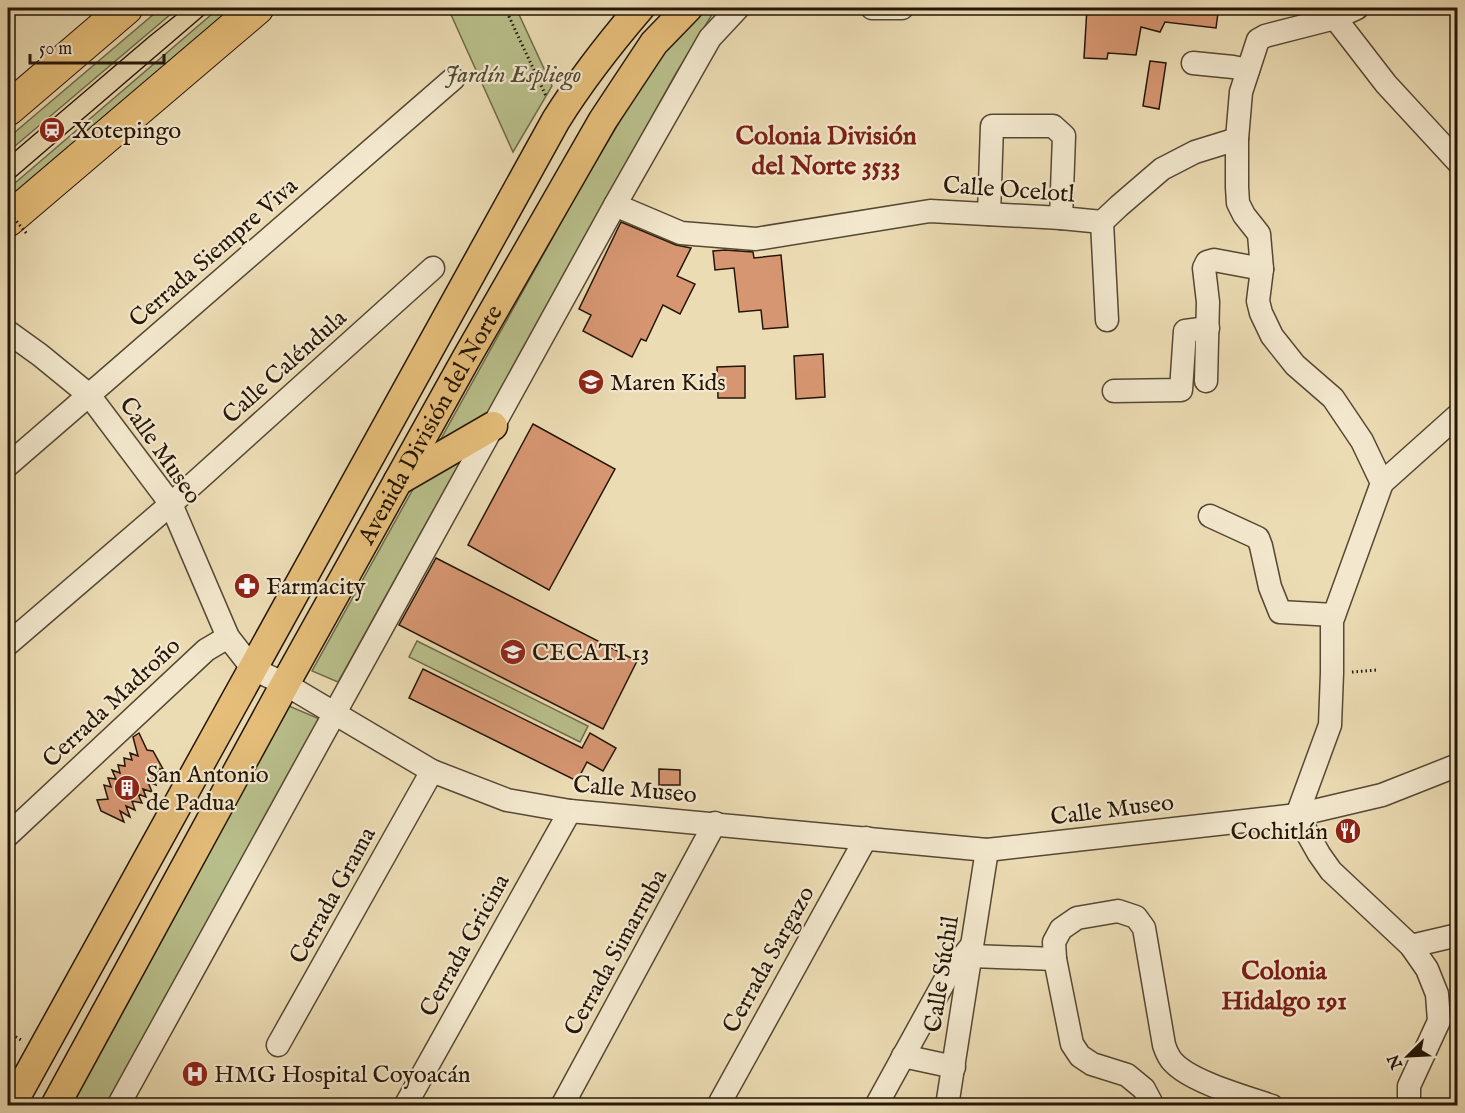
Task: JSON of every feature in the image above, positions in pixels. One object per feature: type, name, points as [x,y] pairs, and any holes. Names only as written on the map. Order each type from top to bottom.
[{"type":"highway","points":[[8,110],[126,8]]},
{"type":"highway","points":[[17,227],[257,8]]},
{"type":"main road","name":"Avenida División del Norte","points":[[10,1106],[556,120],[575,89],[640,8]]},
{"type":"main road","name":"Avenida División del Norte","points":[[55,1106],[285,684],[603,120],[654,43],[688,8]]},
{"type":"main road","points":[[398,481],[493,426]]},
{"type":"street","points":[[118,1106],[615,205],[710,38],[738,8]]},
{"type":"street","points":[[872,8],[902,8]]},
{"type":"street","points":[[1357,8],[1333,13],[1258,40],[1241,92],[1237,139],[1237,187],[1238,203],[1259,234],[1262,269],[1258,301],[1272,336],[1295,365],[1333,398],[1362,441],[1382,483]]},
{"type":"street","points":[[1333,13],[1386,84],[1457,163]]},
{"type":"street","points":[[1193,63],[1248,70]]},
{"type":"street","name":"Cerrada Siempre Viva","points":[[8,465],[453,79]]},
{"type":"street","points":[[989,214],[992,126],[1053,126],[1064,136],[1061,218]]},
{"type":"street","name":"Calle Ocelotl","points":[[615,205],[681,233],[756,239],[930,211],[1102,222],[1162,169],[1195,152],[1237,139]]},
{"type":"street","points":[[1102,222],[1107,320]]},
{"type":"street","points":[[1206,381],[1208,302],[1204,268],[1207,262],[1214,260],[1262,269]]},
{"type":"street","name":"Calle Caléndula","points":[[8,644],[171,504],[433,268]]},
{"type":"street","points":[[1114,391],[1181,390],[1185,331],[1208,328]]},
{"type":"street","name":"Calle Museo","points":[[10,339],[40,355],[89,395],[171,504],[228,637],[253,669],[285,684],[432,771],[507,800],[570,811],[987,850],[1298,815],[1382,795],[1458,765]]},
{"type":"street","points":[[1409,1106],[1409,1086],[1439,1021],[1437,994],[1434,986],[1427,969],[1411,946],[1331,871],[1319,855],[1298,815],[1330,725],[1332,621],[1382,483],[1458,415]]},
{"type":"street","points":[[1210,516],[1258,538],[1270,587],[1281,612],[1334,615]]},
{"type":"street","name":"Cerrada Madroño","points":[[8,835],[206,650],[228,637]]},
{"type":"street","name":"Cerrada Grama","points":[[278,1045],[432,771]]},
{"type":"street","name":"Cerrada Gricina","points":[[405,1106],[570,811]]},
{"type":"street","name":"Cerrada Simarruba","points":[[562,1106],[715,824]]},
{"type":"street","name":"Cerrada Sargazo","points":[[718,1106],[866,838]]},
{"type":"street","name":"Calle Súchil","points":[[947,1106],[987,850]]},
{"type":"street","points":[[1153,1106],[1144,1089],[1127,1075],[1092,1064],[1080,1056],[1072,1044],[1055,959],[1054,942],[1061,929],[1077,918],[1118,911],[1136,917],[1144,928],[1164,1046],[1172,1061],[1183,1071],[1215,1086],[1272,1106]]},
{"type":"street","points":[[1411,946],[1458,935]]},
{"type":"street","points":[[876,1106],[948,975],[972,950],[1055,959]]},
{"type":"street","points":[[903,1056],[954,1067]]},
{"type":"path","points":[[506,8],[556,120]]},
{"type":"path","points":[[8,211],[17,227]]},
{"type":"path","points":[[1348,672],[1377,670]]},
{"type":"green space","points":[[161,8],[178,8],[8,152],[8,138]]},
{"type":"green space","points":[[219,8],[231,8],[8,199],[8,189]]},
{"type":"green space","name":"Jardín Espliego","points":[[448,8],[516,8],[552,86],[513,152]]},
{"type":"green space","points":[[706,8],[716,8],[675,75],[338,682],[312,671],[583,183],[660,54]]},
{"type":"green space","points":[[417,641],[588,726],[580,742],[409,657]]},
{"type":"green space","points":[[289,706],[322,720],[107,1105],[72,1106]]},
{"type":"building","points":[[1087,8],[1196,8],[1200,13],[1218,13],[1216,28],[1165,22],[1160,32],[1141,27],[1136,55],[1108,53],[1107,59],[1084,58]]},
{"type":"building","points":[[1150,61],[1166,63],[1159,109],[1143,106]]},
{"type":"building","points":[[621,222],[676,245],[691,248],[677,276],[695,284],[680,314],[663,305],[646,341],[641,339],[632,357],[583,331],[591,315],[579,309]]},
{"type":"building","points":[[713,251],[753,252],[754,258],[781,255],[788,327],[763,329],[761,310],[739,312],[734,268],[715,270]]},
{"type":"building","points":[[823,354],[825,397],[796,399],[794,356]]},
{"type":"building","points":[[745,366],[745,398],[718,398],[717,367]]},
{"type":"building","points":[[533,424],[615,469],[549,590],[468,545]]},
{"type":"building","name":"CECATI 13","points":[[436,558],[637,661],[603,729],[399,625]]},
{"type":"building","points":[[423,669],[582,748],[590,733],[616,748],[603,771],[587,762],[577,781],[409,698]]},
{"type":"building","name":"San Antonio de Padua","points":[[139,733],[147,750],[153,751],[163,769],[157,769],[160,776],[152,775],[156,785],[148,782],[152,792],[143,789],[146,797],[138,794],[142,803],[132,801],[135,810],[126,806],[130,817],[120,811],[124,822],[101,811],[97,800],[108,799],[104,785],[111,787],[108,778],[116,779],[112,770],[120,773],[118,765],[125,766],[124,758],[132,760],[130,753],[138,756],[133,737]]},
{"type":"building","points":[[659,769],[680,770],[680,785],[659,785]]},
{"type":"tram line","points":[[8,157],[185,8]]},
{"type":"tram line","points":[[8,183],[212,8]]},
{"type":"place","name":"Xotepingo","points":[[52,130]]},
{"type":"place","name":"Maren Kids","points":[[591,382]]},
{"type":"place","name":"Farmacity","points":[[247,586]]},
{"type":"place","name":"CECATI 13","points":[[513,652]]},
{"type":"place","name":"San Antonio de Padua","points":[[127,788]]},
{"type":"place","name":"Cochitlán","points":[[1348,831]]},
{"type":"place","name":"HMG Hospital Coyoacán","points":[[195,1074]]},
{"type":"district","name":"Colonia División del Norte 3533","points":[[826,150]]},
{"type":"district","name":"Colonia Hidalgo 191","points":[[1284,985]]}]
